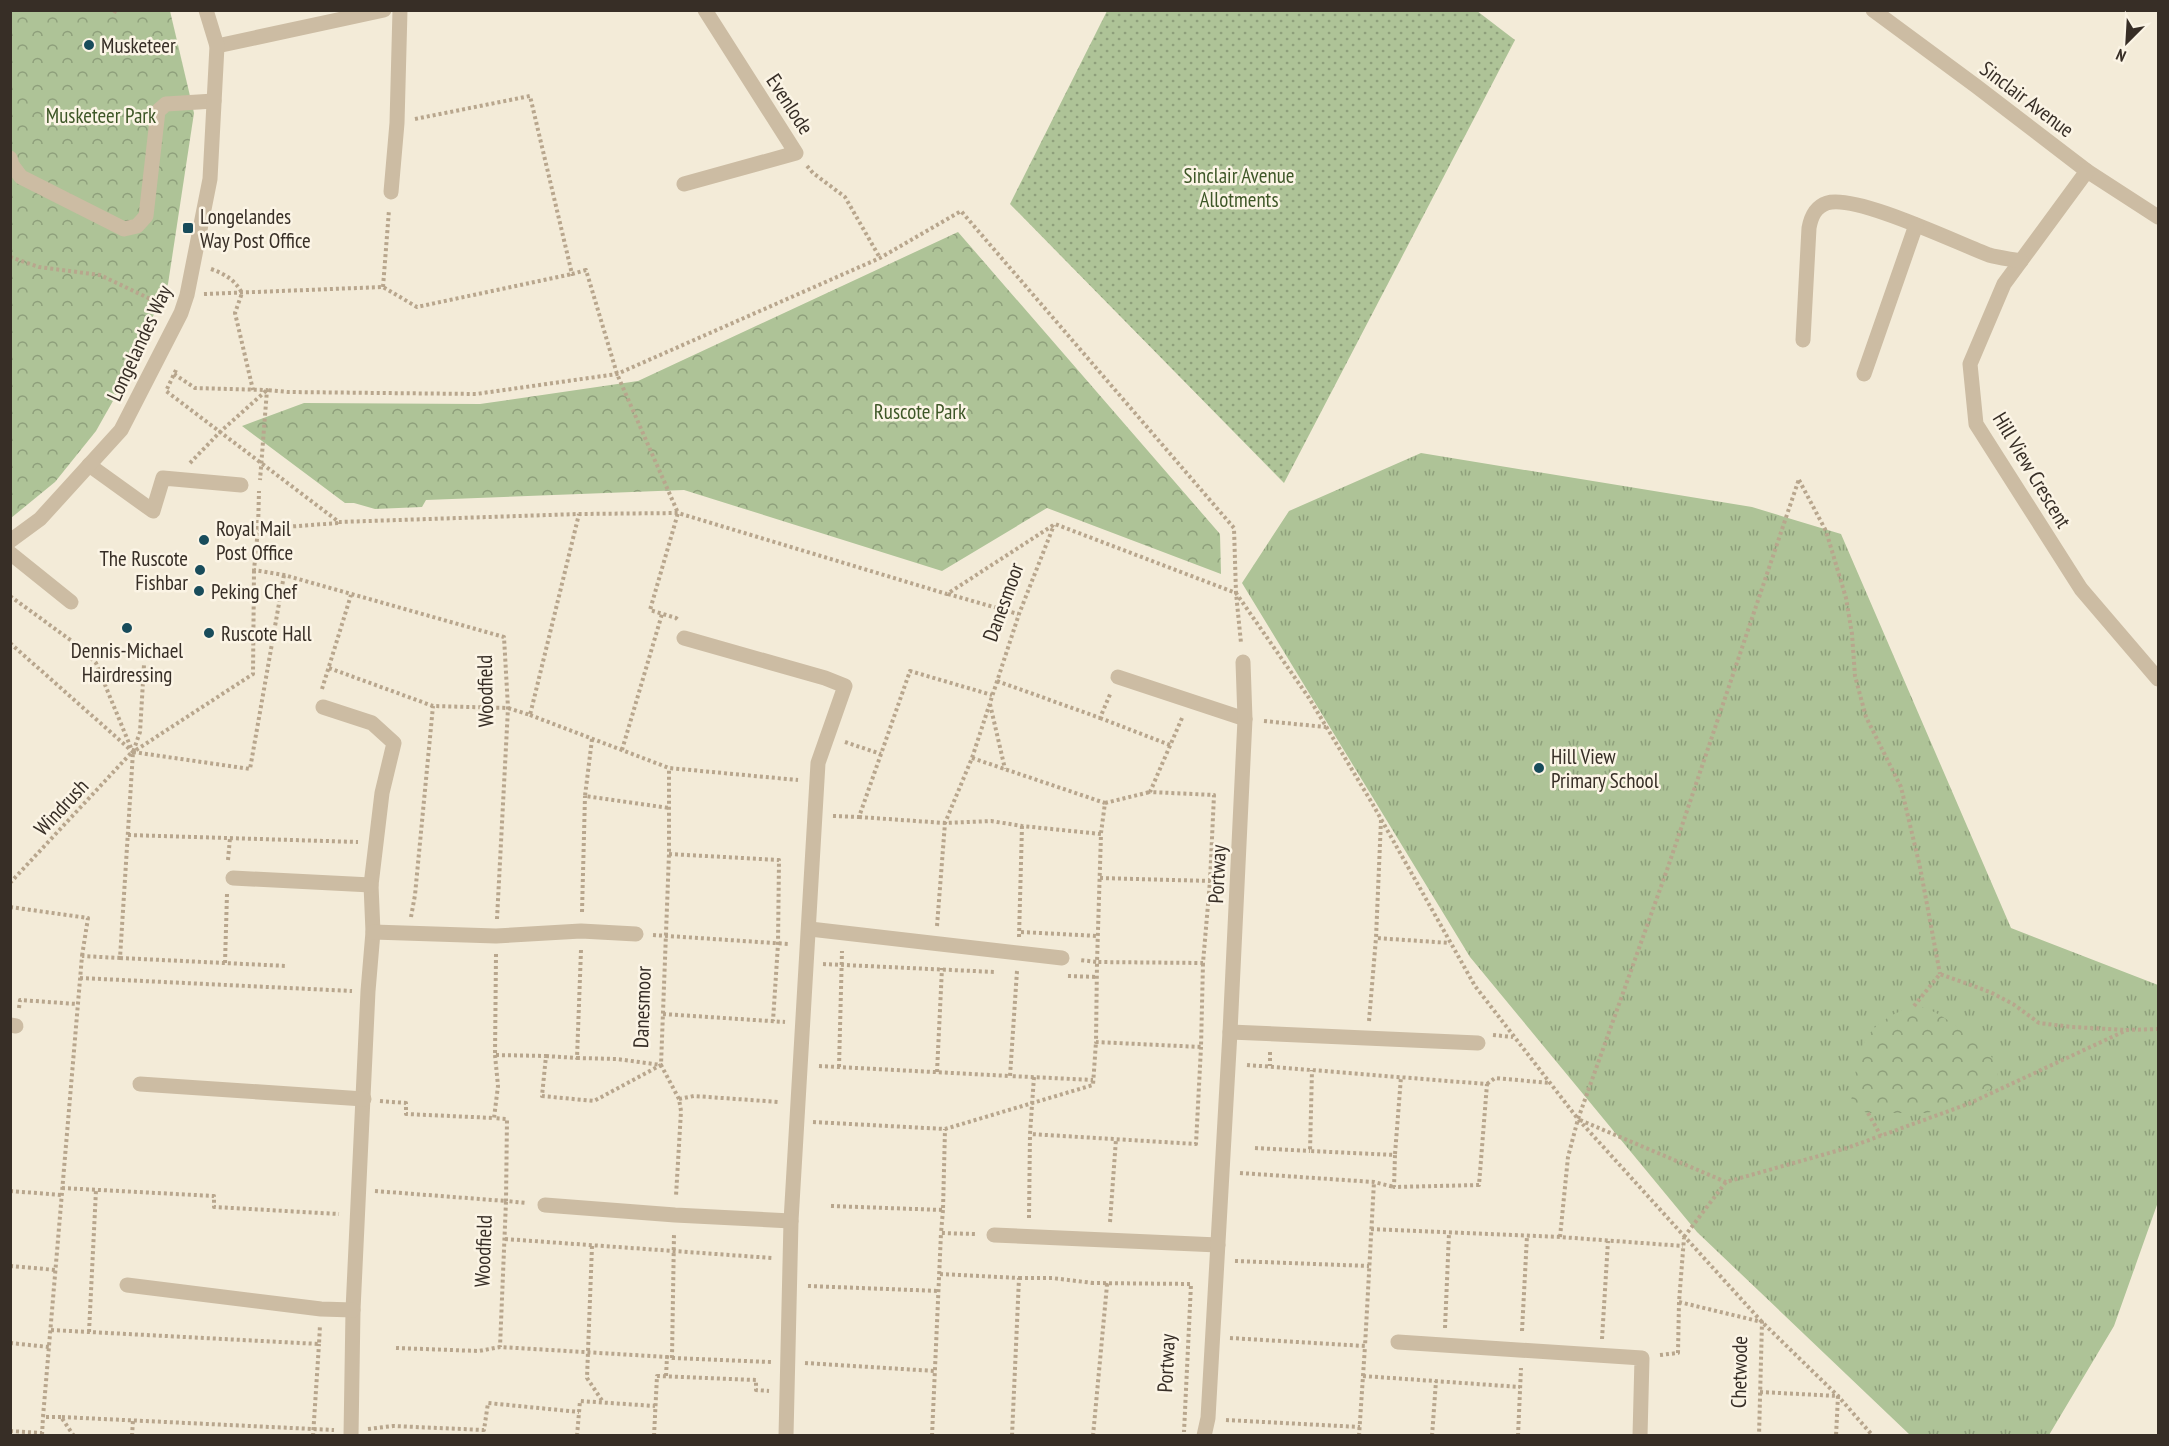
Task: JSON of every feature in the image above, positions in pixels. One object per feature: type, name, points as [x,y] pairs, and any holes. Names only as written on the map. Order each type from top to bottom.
[{"type":"street","name":"Longelandes Way","points":[[10,542],[40,519],[121,430],[181,313],[187,295],[210,179],[217,46],[206,10]]},
{"type":"street","points":[[217,46],[384,10]]},
{"type":"street","points":[[391,192],[397,123],[400,10]]},
{"type":"street","name":"Evenlode","points":[[684,184],[796,153],[705,10]]},
{"type":"street","name":"Sinclair Avenue","points":[[1873,10],[2087,171],[2158,217]]},
{"type":"street","points":[[10,158],[21,177],[124,229],[137,226],[146,216],[158,111],[166,104],[214,101]]},
{"type":"street","name":"Hill View Crescent","points":[[2087,171],[2004,284],[1970,364],[1976,424],[2081,589],[2158,680]]},
{"type":"street","points":[[1803,340],[1809,228],[1811,216],[1820,206],[1837,201],[1851,204],[1917,225],[1991,256],[2021,261]]},
{"type":"street","points":[[1864,374],[1917,225]]},
{"type":"street","points":[[89,465],[153,511],[163,478],[241,485]]},
{"type":"street","points":[[10,553],[71,602]]},
{"type":"street","points":[[688,639],[825,678],[845,686],[818,763],[791,1221],[786,1436]]},
{"type":"street","name":"Portway","points":[[1204,1436],[1208,1418],[1213,1337],[1238,882],[1245,719],[1243,662]]},
{"type":"street","points":[[1118,677],[1245,719]]},
{"type":"street","points":[[323,707],[372,723],[394,743],[382,793],[371,885],[373,932],[352,1310],[351,1433]]},
{"type":"street","points":[[233,878],[371,885]]},
{"type":"street","points":[[810,929],[1062,958]]},
{"type":"street","points":[[373,932],[496,936],[581,931],[636,934]]},
{"type":"street","points":[[1230,1032],[1478,1043]]},
{"type":"street","points":[[140,1084],[364,1099]]},
{"type":"street","points":[[545,1205],[791,1221]]},
{"type":"street","points":[[994,1234],[1218,1245]]},
{"type":"street","points":[[126,1285],[321,1309],[352,1310]]},
{"type":"street","points":[[1398,1342],[1642,1358],[1640,1436]]},
{"type":"path","points":[[397,123],[530,96],[572,274]]},
{"type":"path","points":[[796,153],[813,173],[845,197],[880,258]]},
{"type":"path","points":[[383,287],[391,192]]},
{"type":"path","points":[[174,374],[195,388],[288,392],[476,394],[617,374],[880,258],[961,211],[1234,528],[1236,593],[1243,662]]},
{"type":"path","points":[[10,257],[39,267],[100,275],[181,313]]},
{"type":"path","points":[[193,263],[222,273],[237,283],[242,293],[235,313],[253,390]]},
{"type":"path","points":[[187,295],[383,287],[417,307],[586,270],[617,374],[678,513],[650,610],[676,618],[688,639]]},
{"type":"path","points":[[178,364],[166,391],[339,522]]},
{"type":"path","points":[[189,463],[267,390]]},
{"type":"path","points":[[260,462],[267,390]]},
{"type":"path","points":[[1560,1238],[1568,1156],[1578,1119],[1668,867],[1799,479],[1826,531],[1846,598],[1852,634],[1855,676],[1866,717],[1901,787],[1920,867],[1940,974],[1914,1006]]},
{"type":"path","points":[[254,570],[258,529],[339,522],[678,513],[1018,614]]},
{"type":"path","points":[[530,715],[579,514]]},
{"type":"path","points":[[947,594],[1055,524],[1236,593],[1309,698],[1381,819],[1475,986],[1578,1119],[1762,1322],[1838,1396],[1873,1436]]},
{"type":"path","name":"Danesmoor","points":[[937,1072],[942,969],[939,944],[945,823],[972,758],[1018,614],[1055,524]]},
{"type":"path","name":"Woodfield","points":[[254,570],[284,575],[504,637],[508,708],[496,936]]},
{"type":"path","name":"Windrush","points":[[10,883],[133,752],[253,674],[254,570]]},
{"type":"path","points":[[10,643],[133,752],[250,769],[284,575]]},
{"type":"path","points":[[323,707],[317,705],[351,594]]},
{"type":"path","points":[[10,596],[80,647],[96,663],[133,752]]},
{"type":"path","points":[[622,750],[662,614]]},
{"type":"path","points":[[120,958],[133,752],[140,732],[144,665]]},
{"type":"path","points":[[329,668],[433,706],[508,708],[669,768],[818,780]]},
{"type":"path","points":[[859,817],[910,671],[992,695]]},
{"type":"path","points":[[1100,718],[1118,677]]},
{"type":"path","points":[[997,681],[1170,745]]},
{"type":"path","points":[[1150,792],[1189,700]]},
{"type":"path","points":[[990,704],[1005,769]]},
{"type":"path","points":[[408,933],[415,895],[433,706]]},
{"type":"path","points":[[1245,719],[1326,727]]},
{"type":"path","points":[[828,736],[881,754]]},
{"type":"path","points":[[577,1058],[585,796],[592,739]]},
{"type":"path","points":[[972,758],[1105,803],[1150,792],[1214,795],[1210,881],[1238,882]]},
{"type":"path","name":"Danesmoor","points":[[546,1056],[542,1096],[594,1101],[661,1065],[669,854],[669,768]]},
{"type":"path","points":[[585,796],[669,808]]},
{"type":"path","points":[[797,1120],[945,1129],[1093,1086],[1101,834],[1105,803]]},
{"type":"path","points":[[816,815],[945,823],[991,821],[1101,834]]},
{"type":"path","points":[[1368,1038],[1376,938],[1381,819]]},
{"type":"path","points":[[1010,1076],[1018,953],[1022,826]]},
{"type":"path","points":[[128,835],[376,843]]},
{"type":"path","points":[[669,854],[779,860],[778,944],[773,1021]]},
{"type":"path","points":[[225,963],[227,879],[233,878]]},
{"type":"path","name":"Portway","points":[[1030,1134],[1196,1144],[1203,963],[1210,881],[1100,878]]},
{"type":"path","points":[[10,907],[88,918],[77,1004],[42,1435],[10,1431]]},
{"type":"path","points":[[839,1067],[842,932]]},
{"type":"path","points":[[1021,932],[1098,936]]},
{"type":"path","points":[[494,1118],[498,1086],[495,1055],[496,936]]},
{"type":"path","points":[[665,936],[808,946]]},
{"type":"path","points":[[1376,938],[1450,943]]},
{"type":"path","points":[[82,956],[287,966]]},
{"type":"path","points":[[1062,958],[1097,962],[1203,963]]},
{"type":"path","points":[[807,964],[996,972]]},
{"type":"path","points":[[1006,972],[1017,972]]},
{"type":"path","points":[[1940,974],[1990,992],[2013,1004],[2039,1023],[2072,1028],[2158,1029]]},
{"type":"path","points":[[1063,975],[1097,977]]},
{"type":"path","points":[[80,978],[368,991]]},
{"type":"path","points":[[13,1025],[20,1000],[77,1004]]},
{"type":"path","points":[[663,1014],[803,1023]]},
{"type":"path","points":[[1642,1358],[1678,1353],[1684,1237],[1726,1182],[1847,1148],[1968,1104],[2127,1030]]},
{"type":"path","points":[[1096,1042],[1201,1047]]},
{"type":"path","points":[[495,1055],[617,1059],[661,1065],[681,1111],[675,1215],[672,1358]]},
{"type":"path","points":[[1228,1063],[1486,1084],[1495,1078],[1550,1083]]},
{"type":"path","points":[[800,1065],[1093,1080]]},
{"type":"path","points":[[1310,1151],[1312,1070]]},
{"type":"path","points":[[1029,1236],[1030,1134],[1034,1077]]},
{"type":"path","points":[[1394,1187],[1401,1077]]},
{"type":"path","points":[[1222,1172],[1374,1182],[1394,1187],[1479,1185],[1486,1084]]},
{"type":"path","points":[[678,1100],[694,1096],[798,1103]]},
{"type":"path","points":[[364,1099],[406,1103],[406,1114],[507,1119],[506,1201],[545,1205]]},
{"type":"path","points":[[1868,1113],[1881,1136]]},
{"type":"path","points":[[1578,1119],[1726,1182]]},
{"type":"path","points":[[932,1436],[945,1129]]},
{"type":"path","points":[[1108,1240],[1116,1139]]},
{"type":"path","points":[[1255,1148],[1395,1155]]},
{"type":"path","points":[[1359,1436],[1374,1182]]},
{"type":"path","points":[[62,1188],[214,1196],[214,1207],[357,1215]]},
{"type":"path","points":[[89,1332],[96,1190]]},
{"type":"path","points":[[10,1191],[62,1195]]},
{"type":"path","name":"Woodfield","points":[[359,1191],[506,1201],[500,1347]]},
{"type":"path","points":[[831,1206],[943,1210]]},
{"type":"path","points":[[1371,1229],[1683,1246]]},
{"type":"path","points":[[941,1233],[994,1234]]},
{"type":"path","points":[[1445,1345],[1449,1233]]},
{"type":"path","points":[[1518,1436],[1527,1236]]},
{"type":"path","points":[[506,1239],[790,1259]]},
{"type":"path","points":[[1601,1355],[1608,1241]]},
{"type":"path","points":[[592,1246],[587,1378],[603,1402]]},
{"type":"path","points":[[1217,1261],[1369,1266]]},
{"type":"path","points":[[10,1266],[56,1270]]},
{"type":"path","name":"Portway","points":[[940,1274],[1052,1278],[1092,1283],[1191,1284],[1184,1436]]},
{"type":"path","points":[[1012,1436],[1019,1278]]},
{"type":"path","points":[[1092,1283],[1107,1285],[1094,1436]]},
{"type":"path","points":[[790,1285],[939,1291]]},
{"type":"path","name":"Chetwode","points":[[1679,1302],[1762,1322],[1759,1436]]},
{"type":"path","points":[[313,1436],[321,1309]]},
{"type":"path","points":[[51,1330],[318,1344]]},
{"type":"path","points":[[1213,1337],[1365,1346]]},
{"type":"path","points":[[10,1343],[49,1347]]},
{"type":"path","points":[[396,1348],[479,1351],[500,1347],[935,1371]]},
{"type":"path","points":[[666,1376],[667,1357]]},
{"type":"path","points":[[654,1436],[657,1376],[756,1380],[756,1390],[787,1392]]},
{"type":"path","points":[[1363,1376],[1520,1387]]},
{"type":"path","points":[[1432,1436],[1436,1381]]},
{"type":"path","points":[[1760,1392],[1838,1396]]},
{"type":"path","points":[[1836,1436],[1838,1396]]},
{"type":"path","points":[[577,1436],[580,1401],[655,1406]]},
{"type":"path","points":[[43,1417],[313,1429],[351,1433],[393,1426],[484,1430],[488,1403],[579,1412]]},
{"type":"path","points":[[61,1417],[74,1436]]},
{"type":"path","points":[[1208,1418],[1360,1427]]},
{"type":"path","points":[[132,1436],[133,1420]]},
{"type":"green space","name":"Musketeer Park","points":[[11,11],[170,11],[194,113],[168,284],[118,392],[96,431],[55,482],[11,518]]},
{"type":"green space","name":"Sinclair Avenue Allotments","points":[[1107,11],[1477,11],[1515,40],[1284,483],[1010,204]]},
{"type":"green space","name":"Ruscote Park","points":[[958,232],[1220,534],[1221,574],[1047,508],[942,571],[684,490],[426,500],[422,507],[375,509],[345,503],[242,426],[304,403],[480,404],[638,381]]},
{"type":"green space","points":[[1421,453],[1752,507],[1841,534],[2011,928],[2158,985],[2158,1202],[2114,1326],[2049,1435],[1910,1435],[1697,1232],[1470,957],[1242,583],[1289,511]]},
{"type":"green space","points":[[1914,1006],[1928,1009],[1942,1017],[1969,1035],[1987,1051],[1997,1069],[1997,1078],[1992,1088],[1927,1113],[1868,1113],[1855,1109],[1851,1102],[1856,1068],[1864,1042],[1882,1022]]},
{"type":"place","name":"Musketeer","points":[[89,45]]},
{"type":"place","name":"Longelandes Way Post Office","points":[[188,228]]},
{"type":"place","name":"Royal Mail Post Office","points":[[204,540]]},
{"type":"place","name":"The Ruscote Fishbar","points":[[200,570]]},
{"type":"place","name":"Peking Chef","points":[[199,591]]},
{"type":"place","name":"Dennis-Michael Hairdressing","points":[[127,628]]},
{"type":"place","name":"Ruscote Hall","points":[[209,633]]},
{"type":"place","name":"Hill View Primary School","points":[[1539,768]]}]
